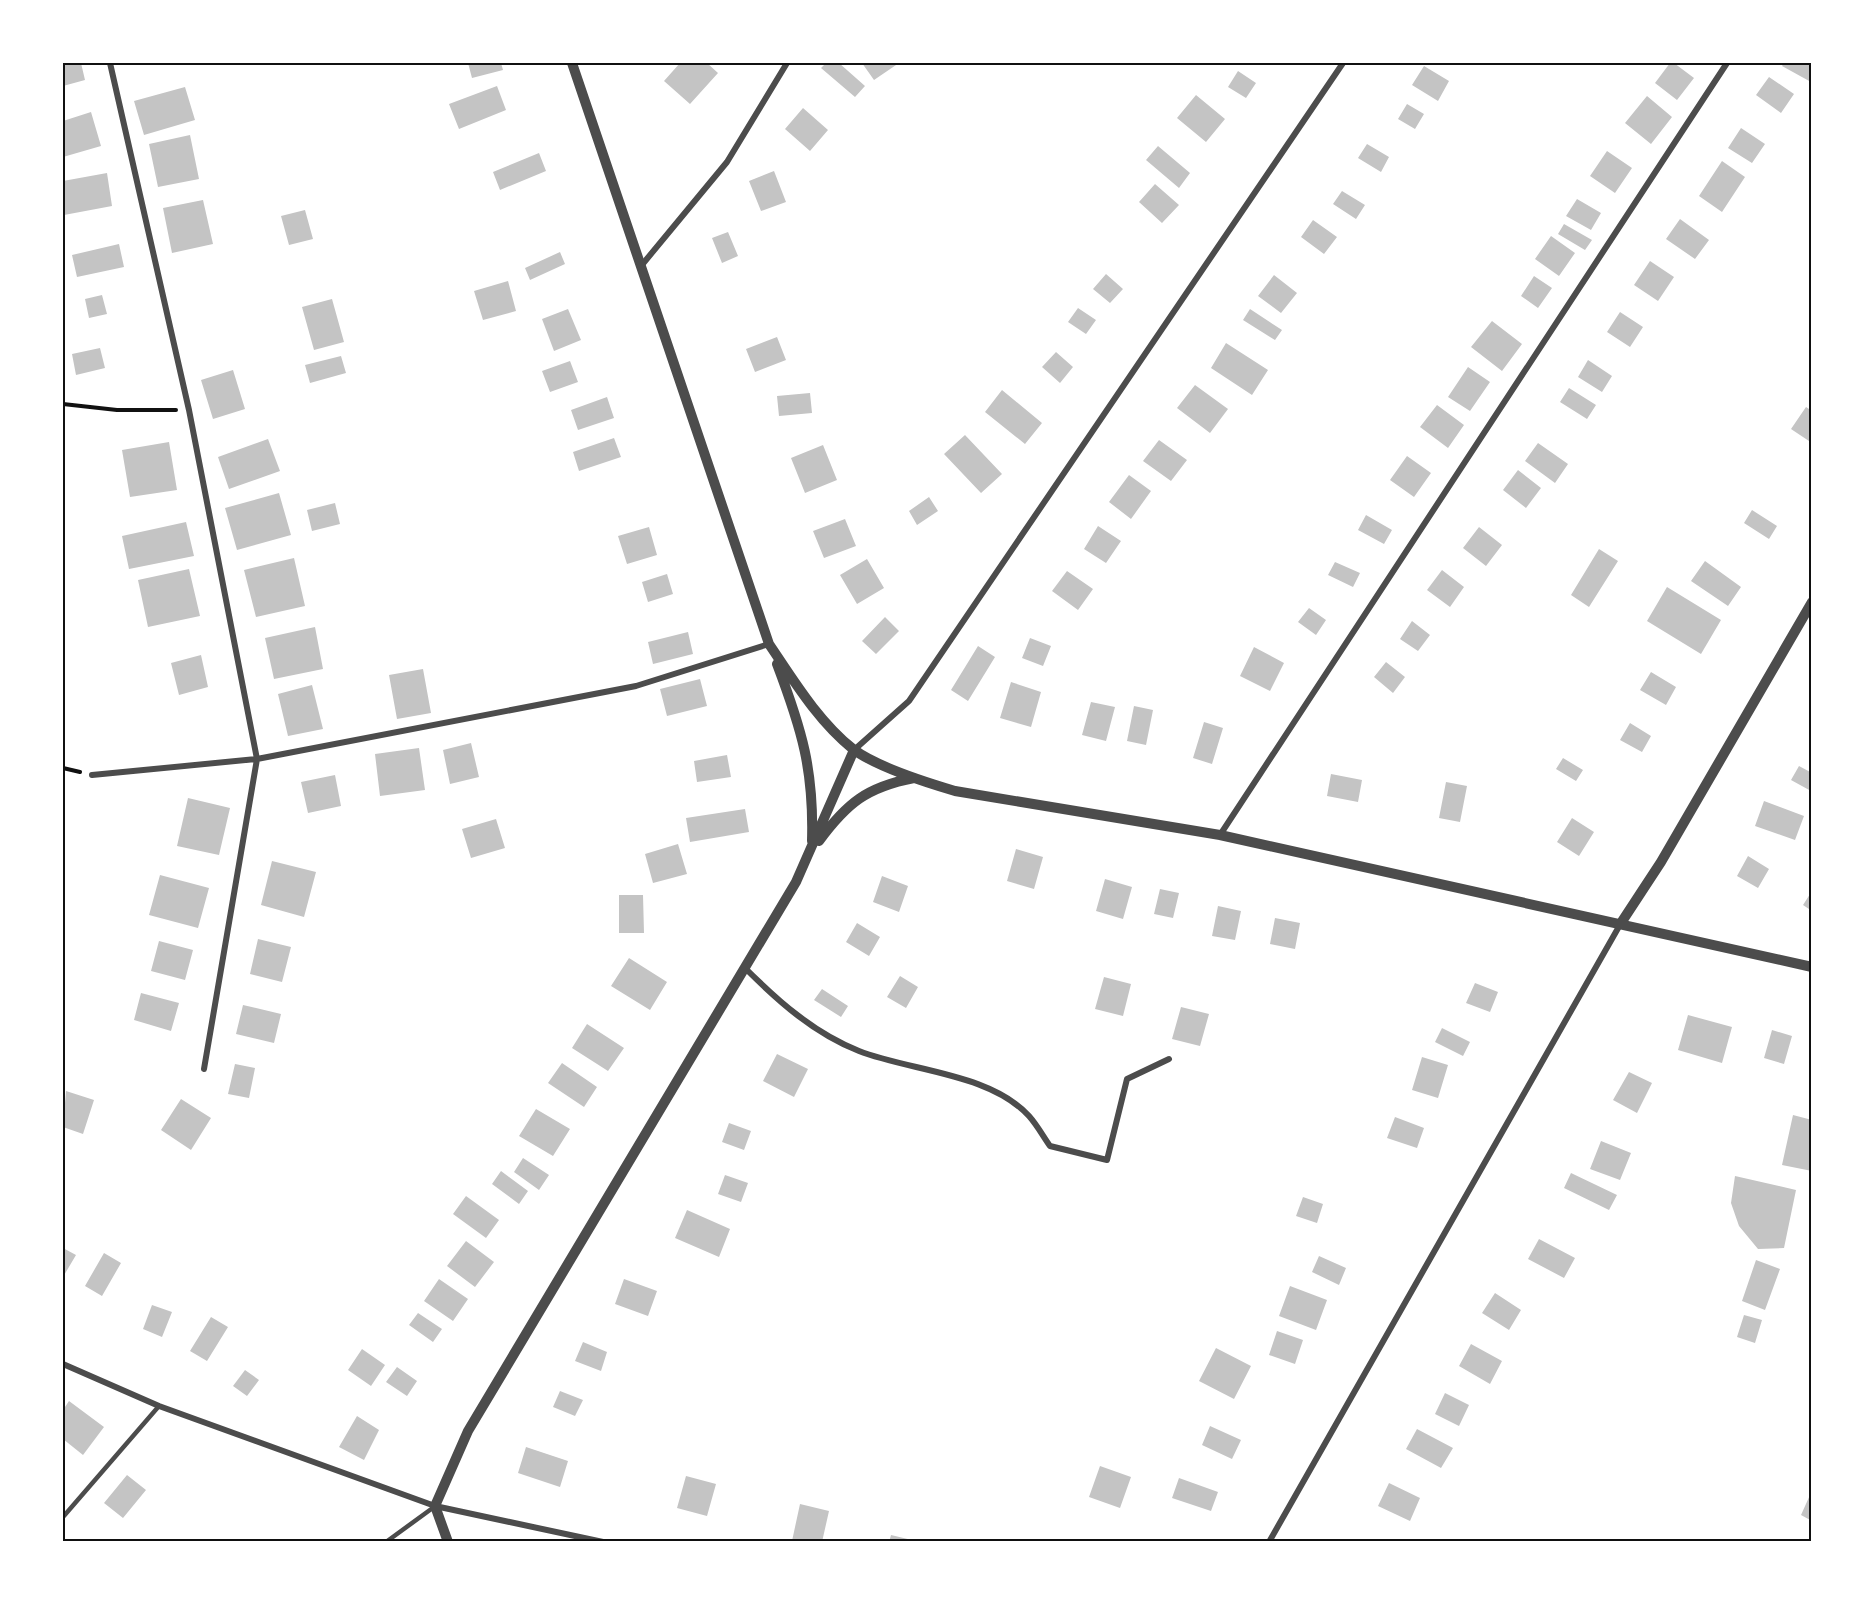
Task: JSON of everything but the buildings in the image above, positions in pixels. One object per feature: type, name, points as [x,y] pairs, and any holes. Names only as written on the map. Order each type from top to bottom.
[{"type":"street","points":[[110,63],[189,410],[257,759],[204,1069]]},
{"type":"street","points":[[572,63],[806,749],[813,796],[812,851]]},
{"type":"street","points":[[641,266],[727,162],[787,63]]},
{"type":"street","points":[[812,851],[854,750],[909,702],[1343,63]]},
{"type":"street","points":[[1220,836],[1727,63]]},
{"type":"street","points":[[1269,1542],[1621,923],[1661,862],[1812,602]]},
{"type":"street","points":[[770,644],[805,698],[854,750],[914,778],[955,791],[1220,836],[1621,923],[1812,968]]},
{"type":"street","points":[[92,775],[257,759],[636,686],[770,644]]},
{"type":"street","points":[[448,1542],[435,1506],[468,1431],[745,968],[812,851],[839,814],[861,796],[887,783],[914,778]]},
{"type":"street","points":[[745,968],[781,1004],[821,1032],[860,1052],[939,1071],[1003,1096],[1029,1115],[1050,1146],[1107,1160],[1127,1079],[1169,1059]]},
{"type":"street","points":[[63,1364],[159,1406],[435,1506],[603,1542]]},
{"type":"lane","points":[[63,1516],[159,1406]]},
{"type":"lane","points":[[386,1542],[435,1506]]},
{"type":"path","points":[[63,404],[117,410],[189,410]]}]
